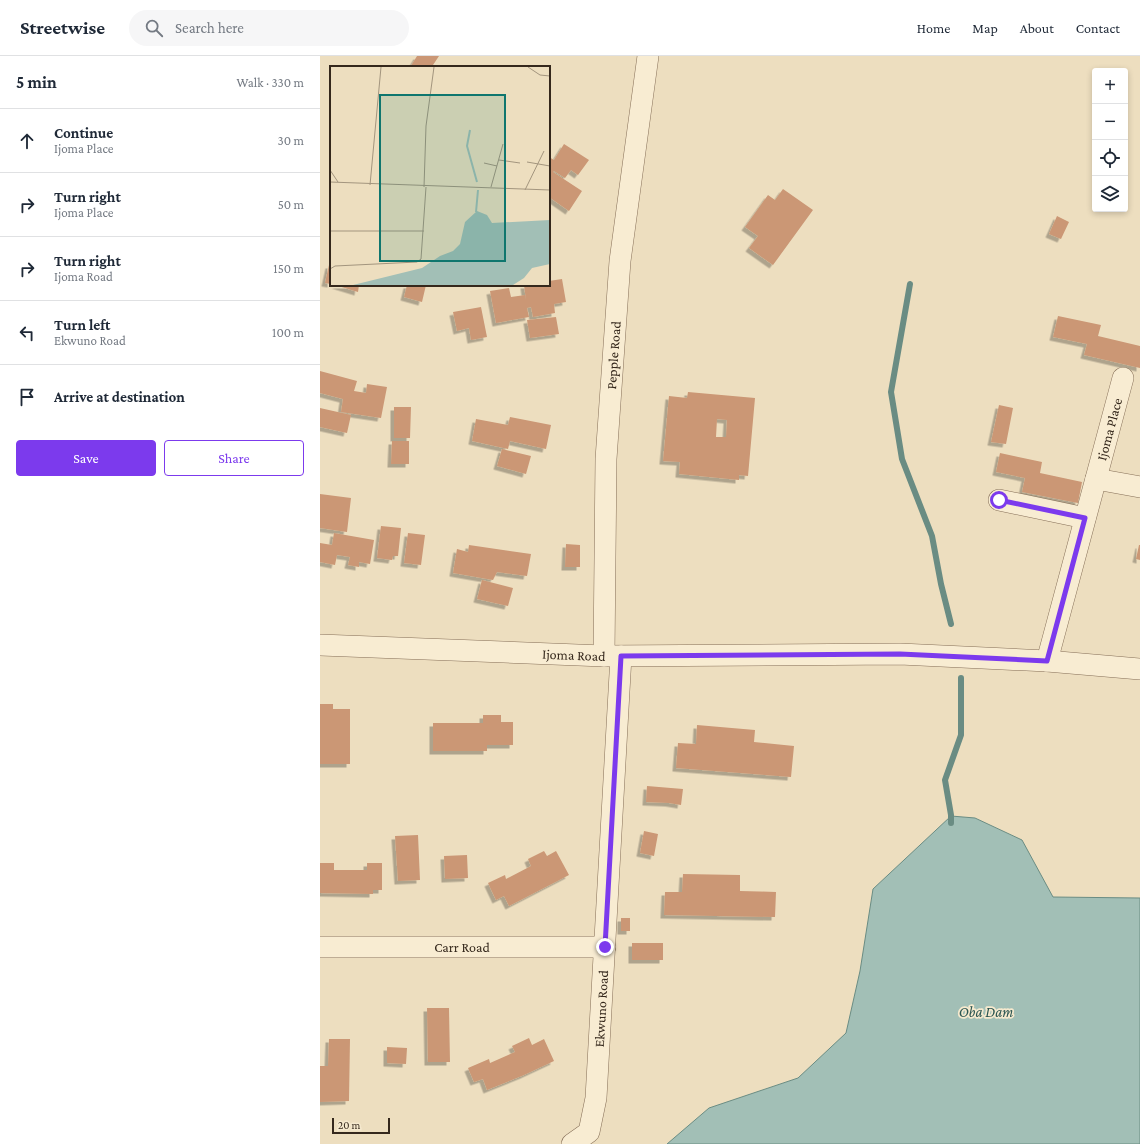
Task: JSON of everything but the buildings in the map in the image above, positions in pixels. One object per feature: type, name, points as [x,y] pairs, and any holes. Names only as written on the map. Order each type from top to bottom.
[{"type":"street","name":"Pepple Road","points":[[612,656],[606,459],[619,269],[648,56]]},
{"type":"street","name":"Ijoma Place","points":[[1047,661],[1123,378]]},
{"type":"street","name":"Ijoma Place","points":[[1096,479],[1140,487]]},
{"type":"street","points":[[999,500],[1085,518]]},
{"type":"street","name":"Ijoma Road","points":[[320,645],[612,656],[900,654],[1047,661],[1140,669]]},
{"type":"street","name":"Ekwuno Road","points":[[572,1144],[589,1132],[596,1098],[605,947],[612,656]]},
{"type":"street","name":"Carr Road","points":[[320,947],[605,947]]},
{"type":"water","name":"Oba Dam","points":[[951,816],[975,818],[1022,840],[1053,897],[1140,898],[1140,1144],[667,1144],[709,1108],[798,1078],[846,1033],[860,971],[873,889]]},
{"type":"waterway","points":[[910,284],[891,392],[902,459],[932,536],[941,584],[951,624]]},
{"type":"waterway","points":[[951,823],[945,780],[961,735],[961,678]]},
{"type":"route","points":[[605,947],[621,656],[900,654],[1047,661],[1085,518],[999,500]]}]
